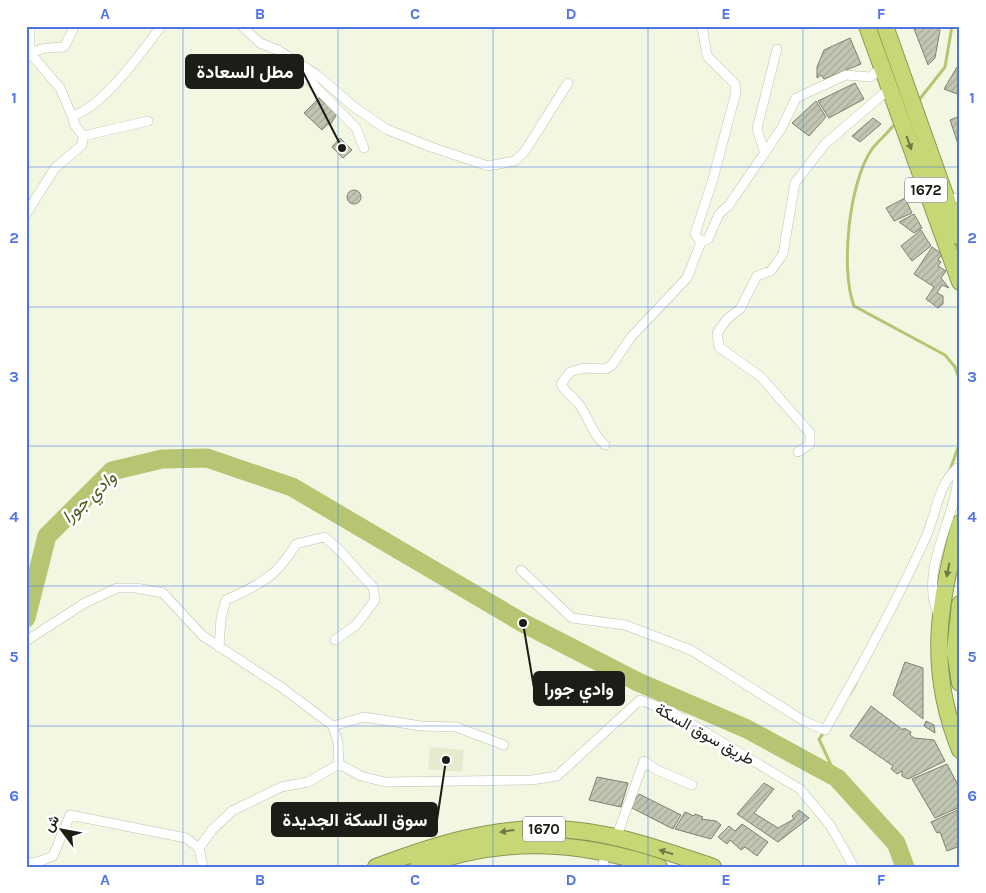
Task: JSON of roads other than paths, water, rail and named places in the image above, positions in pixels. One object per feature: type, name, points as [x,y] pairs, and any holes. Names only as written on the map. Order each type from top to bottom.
[{"type":"highway","name":"1672","points":[[867,26],[960,282]]},
{"type":"highway","name":"1672","points":[[885,26],[953,199],[960,237]]},
{"type":"highway","points":[[960,523],[948,570],[940,619],[938,646],[940,678],[953,733],[960,750]]},
{"type":"highway","points":[[960,604],[956,651],[960,683]]},
{"type":"highway","name":"1670","points":[[376,867],[460,838],[516,829],[556,828],[616,838],[713,867]]},
{"type":"highway","name":"1670","points":[[418,867],[447,857],[498,846],[540,844],[604,859],[659,867]]},
{"type":"street","points":[[26,214],[55,168],[82,145],[83,136],[75,126],[60,88],[28,56],[30,26]]},
{"type":"street","points":[[28,56],[41,49],[64,47],[75,26]]},
{"type":"street","points":[[72,116],[79,114],[94,103],[121,77],[161,26]]},
{"type":"street","points":[[242,26],[260,44],[278,50],[305,68],[354,107],[386,129],[430,147],[488,166],[515,161],[525,150],[568,83]]},
{"type":"street","points":[[694,26],[702,30],[707,56],[735,84],[736,92],[713,179],[695,234],[701,242]]},
{"type":"street","points":[[764,151],[757,129],[777,50]]},
{"type":"street","points":[[305,68],[308,79],[356,128],[364,148]]},
{"type":"street","points":[[605,445],[598,439],[577,402],[565,392],[562,384],[570,372],[584,368],[606,370],[612,365],[631,337],[682,283],[696,257],[701,242],[708,239],[719,214],[729,205],[764,151],[781,129],[796,98],[846,75],[870,77],[881,68]]},
{"type":"street","points":[[798,452],[810,444],[810,433],[761,377],[719,347],[717,333],[740,309],[757,276],[771,272],[783,254],[795,183],[825,144],[867,110],[889,89]]},
{"type":"street","points":[[83,136],[148,121]]},
{"type":"street","points":[[521,570],[572,618],[625,625],[691,650],[804,721],[825,730],[871,649],[926,535],[947,477],[957,468],[957,490],[936,561],[932,599],[940,619]]},
{"type":"street","points":[[219,647],[221,618],[226,600],[268,579],[284,564],[296,544],[324,537],[340,548],[362,576],[373,586],[375,600],[356,625],[335,640]]},
{"type":"street","points":[[26,641],[83,604],[117,588],[136,588],[163,593],[203,636],[281,687],[333,726],[338,743],[339,764],[308,782],[281,787],[232,811],[212,830],[199,848]]},
{"type":"street","name":"طريق سوق السكة","points":[[339,764],[361,776],[385,782],[532,780],[557,776],[640,700],[672,712],[800,788],[830,825],[854,867]]},
{"type":"street","points":[[333,726],[364,717],[421,726],[456,726],[504,745]]},
{"type":"street","points":[[616,838],[644,761],[657,770],[692,785]]},
{"type":"street","points":[[26,863],[38,862],[53,856],[70,815],[186,838],[199,848],[203,867]]},
{"type":"waterway","points":[[919,100],[945,67],[952,26]]},
{"type":"waterway","points":[[893,126],[872,149],[864,164],[853,203],[847,249],[850,290],[854,306],[945,355],[955,367],[960,381]]},
{"type":"waterway","points":[[950,470],[960,442]]},
{"type":"waterway","name":"وادي جورا","points":[[26,618],[47,536],[112,471],[162,459],[207,458],[292,487],[523,623],[638,682],[747,729],[837,778],[896,843],[905,867]]},
{"type":"waterway","points":[[849,695],[856,683]]},
{"type":"waterway","points":[[825,731],[819,739],[837,778]]},
{"type":"place","name":"مطل السعادة","points":[[342,148]]},
{"type":"place","name":"وادي جورا","points":[[523,623]]},
{"type":"place","name":"سوق السكة الجديدة","points":[[446,760]]}]
